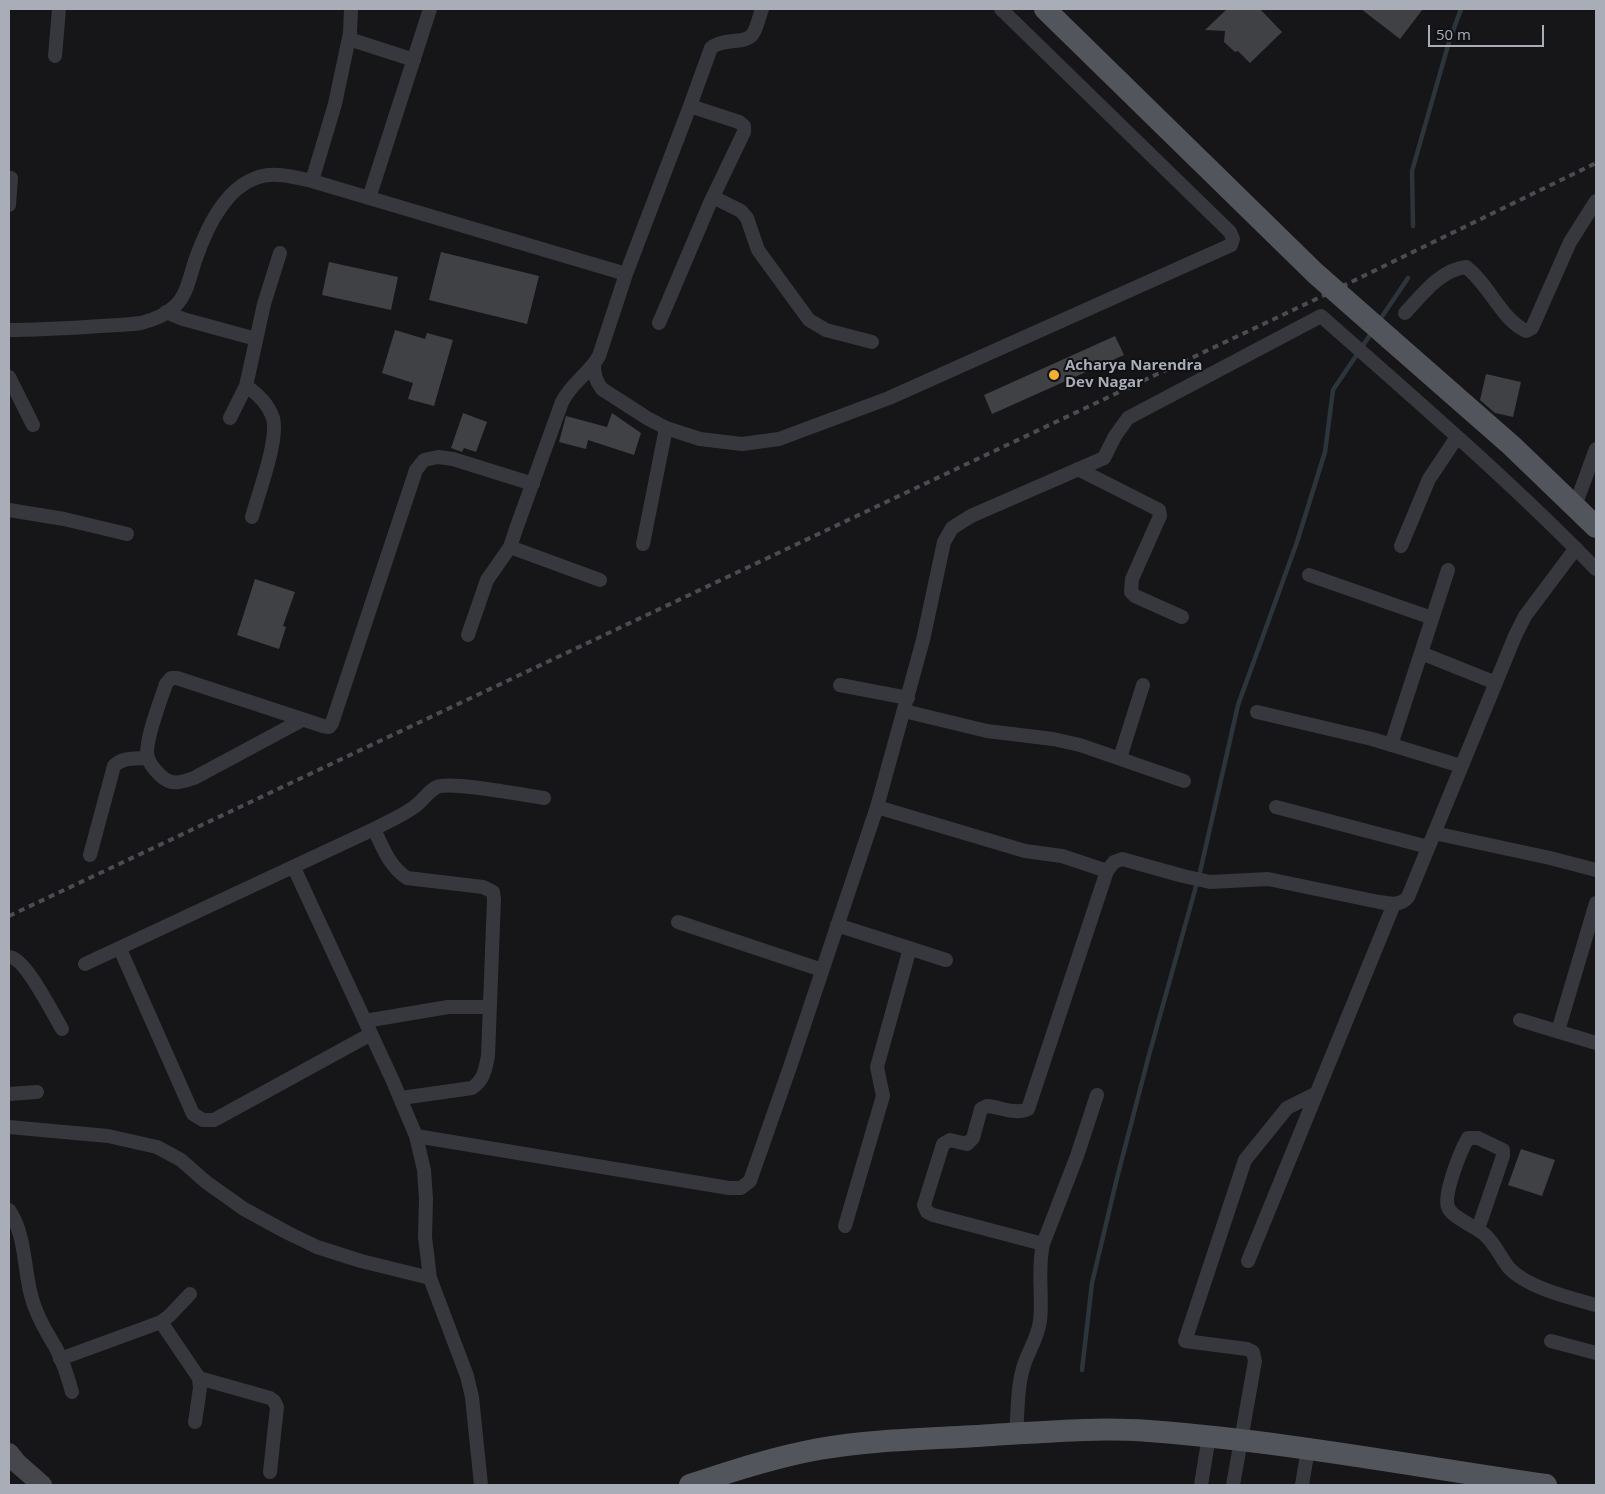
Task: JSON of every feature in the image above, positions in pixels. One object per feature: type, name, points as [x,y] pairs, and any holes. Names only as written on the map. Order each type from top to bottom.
[{"type":"main road","points":[[1045,9],[1308,266],[1512,446],[1596,527]]},
{"type":"main road","points":[[690,1485],[782,1457],[821,1449],[877,1442],[1016,1434],[1146,1431],[1241,1439],[1308,1449],[1464,1479],[1546,1485]]},
{"type":"street","points":[[55,56],[59,9]]},
{"type":"street","points":[[312,181],[335,104],[349,39],[351,9]]},
{"type":"street","points":[[369,198],[430,9]]},
{"type":"street","points":[[468,636],[487,580],[510,546],[567,392],[575,382],[594,366],[599,356],[626,274],[710,48],[723,41],[746,40],[752,36],[762,9]]},
{"type":"street","points":[[594,366],[596,382],[602,389],[666,428],[700,439],[726,443],[761,442],[784,437],[889,398],[1231,246],[1233,239],[1230,232],[1001,9]]},
{"type":"street","points":[[349,39],[414,60]]},
{"type":"street","points":[[659,323],[744,132],[744,126],[739,122],[690,106]]},
{"type":"street","points":[[9,330],[39,330],[141,322],[158,317],[175,306],[184,293],[206,231],[220,209],[236,190],[255,178],[272,175],[312,181],[626,274]]},
{"type":"street","points":[[9,205],[11,178]]},
{"type":"street","points":[[713,198],[741,212],[747,218],[758,250],[809,320],[826,330],[872,342]]},
{"type":"street","points":[[1404,313],[1434,282],[1459,268],[1466,267],[1475,273],[1517,326],[1526,330],[1532,328],[1570,242],[1596,201]]},
{"type":"street","points":[[230,418],[246,386],[264,304],[280,253]]},
{"type":"street","points":[[166,312],[183,319],[256,339]]},
{"type":"street","points":[[416,1136],[729,1188],[741,1188],[750,1182],[876,807],[923,640],[944,542],[952,528],[971,516],[1104,458],[1115,436],[1128,418],[1321,316],[1457,437],[1596,569]]},
{"type":"street","points":[[9,377],[32,425]]},
{"type":"street","points":[[246,386],[265,401],[273,419],[274,431],[252,517]]},
{"type":"street","points":[[643,544],[666,428]]},
{"type":"street","points":[[1401,546],[1429,479],[1457,437]]},
{"type":"street","points":[[1575,506],[1596,449]]},
{"type":"street","points":[[302,720],[194,778],[181,782],[172,783],[164,780],[153,768],[148,758],[149,738],[166,684],[171,678],[177,678],[323,726],[329,727],[332,724],[416,470],[424,460],[438,457],[454,459],[533,484]]},
{"type":"street","points":[[1078,469],[1159,510],[1160,516],[1132,579],[1131,592],[1135,596],[1182,617]]},
{"type":"street","points":[[9,510],[64,519],[127,534]]},
{"type":"street","points":[[510,546],[600,580]]},
{"type":"street","points":[[1043,1244],[933,1215],[927,1212],[924,1205],[943,1144],[950,1140],[967,1144],[973,1138],[981,1109],[987,1106],[1015,1112],[1023,1112],[1028,1109],[1107,871],[1114,862],[1122,859],[1210,882],[1268,879],[1394,904],[1403,902],[1408,897],[1525,616],[1576,548]]},
{"type":"street","points":[[1391,745],[1448,570]]},
{"type":"street","points":[[1309,575],[1432,618]]},
{"type":"street","points":[[1421,653],[1496,683]]},
{"type":"street","points":[[1120,758],[1143,684]]},
{"type":"street","points":[[840,685],[906,704],[986,731],[1053,739],[1080,745],[1184,781]]},
{"type":"street","points":[[1256,712],[1391,745],[1462,766]]},
{"type":"street","points":[[90,855],[114,766],[118,761],[148,758]]},
{"type":"street","points":[[85,964],[374,829],[414,808],[432,790],[440,786],[488,790],[544,798]]},
{"type":"street","points":[[876,807],[1025,851],[1062,856],[1107,871]]},
{"type":"street","points":[[1276,807],[1428,847]]},
{"type":"street","points":[[374,829],[390,863],[407,878],[482,887],[493,892],[494,899],[488,1056],[483,1078],[472,1088],[401,1098]]},
{"type":"street","points":[[1434,833],[1596,870]]},
{"type":"street","points":[[294,868],[401,1098],[416,1136],[424,1170],[426,1198],[425,1237],[430,1278],[467,1376],[472,1398],[481,1485]]},
{"type":"street","points":[[1558,1031],[1596,903]]},
{"type":"street","points":[[1248,1261],[1394,904]]},
{"type":"street","points":[[678,922],[822,970]]},
{"type":"street","points":[[837,925],[946,960]]},
{"type":"street","points":[[846,1226],[883,1096],[877,1068],[910,948]]},
{"type":"street","points":[[120,949],[193,1114],[203,1120],[214,1120],[371,1034]]},
{"type":"street","points":[[9,957],[18,960],[27,970],[62,1029]]},
{"type":"street","points":[[365,1021],[448,1008],[490,1007]]},
{"type":"street","points":[[1520,1020],[1596,1043]]},
{"type":"street","points":[[9,1094],[37,1092]]},
{"type":"street","points":[[1233,1485],[1255,1361],[1253,1352],[1247,1349],[1185,1341],[1245,1160],[1287,1108],[1315,1094]]},
{"type":"street","points":[[1016,1434],[1021,1381],[1040,1323],[1040,1257],[1043,1244],[1077,1156],[1097,1096]]},
{"type":"street","points":[[9,1127],[108,1136],[157,1148],[181,1160],[206,1182],[244,1209],[317,1247],[361,1261],[430,1278]]},
{"type":"street","points":[[1478,1229],[1503,1156],[1503,1150],[1478,1138],[1468,1138],[1451,1182],[1447,1200],[1448,1207],[1452,1212],[1478,1229],[1491,1242],[1509,1267],[1520,1277],[1571,1299],[1596,1305]]},
{"type":"street","points":[[9,1210],[17,1224],[30,1291],[36,1311],[60,1359],[72,1392]]},
{"type":"street","points":[[60,1359],[161,1322],[190,1294]]},
{"type":"street","points":[[161,1322],[199,1378],[200,1388],[195,1422]]},
{"type":"street","points":[[1551,1341],[1596,1353]]},
{"type":"street","points":[[199,1378],[274,1400],[277,1407],[270,1472]]},
{"type":"street","points":[[1201,1485],[1209,1436]]},
{"type":"street","points":[[1302,1485],[1308,1449]]},
{"type":"street","points":[[9,1453],[17,1463],[42,1485]]},
{"type":"building","points":[[1227,9],[1260,9],[1282,32],[1250,63],[1238,51],[1235,52],[1224,42],[1225,31],[1205,30]]},
{"type":"building","points":[[1361,9],[1423,9],[1400,39]]},
{"type":"building","points":[[441,252],[539,276],[527,324],[429,300]]},
{"type":"building","points":[[329,262],[398,277],[391,310],[322,295]]},
{"type":"building","points":[[395,330],[425,339],[427,333],[453,340],[434,406],[408,399],[413,383],[382,373]]},
{"type":"building","name":"Acharya Narendra Dev Nagar","points":[[1115,336],[1124,355],[992,414],[984,395]]},
{"type":"building","points":[[1486,374],[1521,382],[1513,417],[1495,413],[1480,400]]},
{"type":"building","points":[[463,413],[487,422],[476,452],[464,448],[462,452],[451,448]]},
{"type":"building","points":[[612,413],[641,433],[634,455],[588,440],[586,449],[559,442],[566,416],[607,427]]},
{"type":"building","points":[[255,579],[295,592],[283,626],[286,627],[279,649],[237,635]]},
{"type":"building","points":[[1521,1149],[1555,1160],[1542,1196],[1508,1185]]},
{"type":"waterway","points":[[1413,226],[1412,171],[1449,42],[1461,9]]},
{"type":"waterway","points":[[1379,321],[1408,278]]},
{"type":"waterway","points":[[1082,1370],[1092,1283],[1149,1055],[1200,872],[1238,705],[1297,542],[1325,452],[1333,390],[1372,332]]},
{"type":"railway","points":[[9,916],[1310,302],[1596,163]]},
{"type":"place","name":"Acharya Narendra Dev Nagar","points":[[1054,375]]}]
